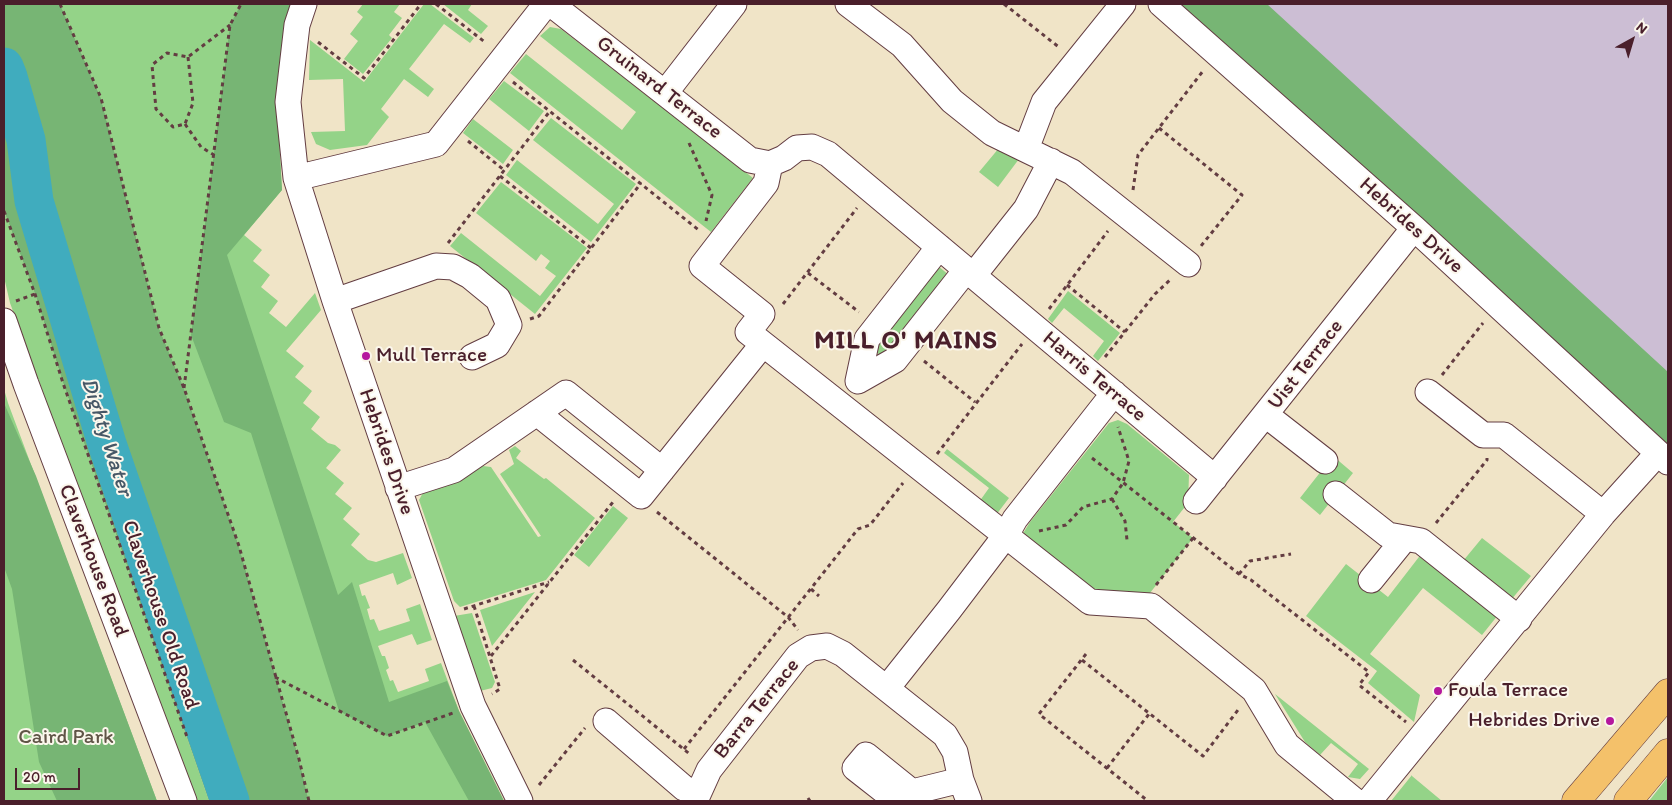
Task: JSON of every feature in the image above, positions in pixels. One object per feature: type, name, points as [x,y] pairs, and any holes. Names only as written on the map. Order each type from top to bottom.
[{"type":"highway","points":[[1576,801],[1668,693]]},
{"type":"highway","points":[[1628,801],[1668,753]]},
{"type":"street","points":[[296,178],[436,144],[546,4]]},
{"type":"street","name":"Gruinard Terrace","points":[[551,4],[750,160],[770,164]]},
{"type":"street","points":[[665,93],[734,4]]},
{"type":"street","points":[[848,4],[902,45],[952,101],[992,133],[1072,172],[1188,264]]},
{"type":"street","points":[[1026,149],[1044,102],[1122,4]]},
{"type":"street","name":"Hebrides Drive","points":[[1161,4],[1414,228],[1663,457],[1603,514],[1424,736],[1369,801]]},
{"type":"street","name":"Hebrides Drive","points":[[300,14],[288,102],[296,178],[335,301],[472,706],[528,794]]},
{"type":"street","name":"Harris Terrace","points":[[770,164],[784,158],[798,148],[812,147],[828,154],[1215,478]]},
{"type":"street","points":[[839,404],[858,381],[895,360],[1026,209],[1051,161]]},
{"type":"street","points":[[770,164],[766,183],[702,266],[762,314],[748,332],[1090,602],[1151,606],[1254,690],[1287,745],[1355,801]]},
{"type":"street","name":"Uist Terrace","points":[[1196,501],[1414,228]]},
{"type":"street","points":[[858,381],[867,339],[939,247]]},
{"type":"street","points":[[335,301],[436,266],[453,267],[470,276],[498,299],[509,325],[497,345],[472,357]]},
{"type":"street","name":"Claverhouse Road","points":[[7,312],[26,384],[184,801]]},
{"type":"street","points":[[537,413],[634,490],[662,470],[763,344]]},
{"type":"street","points":[[1428,392],[1483,435],[1504,435],[1603,514]]},
{"type":"street","points":[[398,488],[454,470],[566,393],[662,470]]},
{"type":"street","points":[[887,688],[1006,535],[1015,519],[1114,393]]},
{"type":"street","points":[[1266,415],[1325,462]]},
{"type":"street","points":[[1336,494],[1388,535],[1413,540],[1519,619]]},
{"type":"street","points":[[1371,580],[1413,540]]},
{"type":"street","name":"Barra Terrace","points":[[696,797],[709,770],[798,656],[811,648],[827,646],[843,654],[945,735],[955,752],[965,791]]},
{"type":"street","points":[[600,716],[696,797]]},
{"type":"street","points":[[912,792],[965,791]]},
{"type":"path","points":[[60,4],[101,98],[159,328],[184,388],[239,546],[299,759],[308,801]]},
{"type":"path","points":[[184,388],[230,25],[240,4]]},
{"type":"path","points":[[300,14],[364,78],[420,4]]},
{"type":"path","points":[[436,4],[500,62],[550,111],[703,233],[712,195],[682,128],[693,115]]},
{"type":"path","points":[[1004,4],[1076,61]]},
{"type":"path","points":[[184,124],[173,127],[156,108],[152,65],[167,53],[188,57],[230,25]]},
{"type":"path","points":[[684,749],[858,529],[870,525],[908,477],[924,470],[975,402],[1035,328],[1131,200],[1138,155],[1217,54]]},
{"type":"path","points":[[184,124],[193,103],[188,57]]},
{"type":"path","points":[[436,266],[449,241],[550,111]]},
{"type":"path","points":[[184,124],[202,148],[215,155]]},
{"type":"path","points":[[449,127],[504,170]]},
{"type":"path","points":[[500,176],[592,248]]},
{"type":"path","points":[[509,325],[539,316],[641,183]]},
{"type":"path","points":[[762,314],[780,307],[870,191]]},
{"type":"path","name":"Claverhouse Old Road","points":[[4,211],[35,294],[63,383],[190,746]]},
{"type":"path","points":[[808,272],[877,326]]},
{"type":"path","points":[[1067,285],[1125,332]]},
{"type":"path","points":[[7,312],[35,294]]},
{"type":"path","points":[[1428,392],[1497,304]]},
{"type":"path","points":[[906,347],[975,402]]},
{"type":"path","points":[[1006,535],[1022,535],[1066,526],[1083,506],[1112,499],[1123,483],[1129,461],[1118,431],[1114,393]]},
{"type":"path","points":[[1413,540],[1487,460],[1483,435]]},
{"type":"path","points":[[1074,443],[1239,574],[1251,580],[1368,672],[1359,685],[1424,736]]},
{"type":"path","points":[[491,656],[550,582],[634,490],[648,505],[788,617],[811,648]]},
{"type":"path","points":[[1112,499],[1126,521],[1127,540]]},
{"type":"path","points":[[1151,606],[1150,593],[1193,538]]},
{"type":"path","points":[[1239,574],[1250,561],[1291,554]]},
{"type":"path","points":[[442,616],[550,582]]},
{"type":"path","points":[[810,589],[819,596]]},
{"type":"path","points":[[275,677],[387,736],[472,706],[500,689],[474,606]]},
{"type":"path","points":[[1086,654],[1039,714],[1148,801]]},
{"type":"path","points":[[573,660],[709,770]]},
{"type":"path","points":[[1082,660],[1203,756],[1254,690]]},
{"type":"path","points":[[528,794],[600,716],[614,692]]},
{"type":"path","points":[[1107,768],[1150,714]]},
{"type":"shaded area","points":[[1161,4],[1668,4],[1668,462]]},
{"type":"green space","points":[[4,4],[60,4],[101,98],[159,328],[184,388],[239,546],[309,801],[209,801],[63,383],[35,294],[4,211]]},
{"type":"green space","points":[[60,4],[291,4],[284,24],[277,104],[282,190],[244,235],[262,250],[253,261],[270,275],[261,287],[278,301],[269,313],[286,327],[315,293],[321,310],[286,351],[304,366],[295,377],[312,391],[303,403],[320,417],[311,429],[328,443],[335,445],[341,450],[326,468],[344,483],[335,494],[352,508],[343,519],[360,534],[351,545],[368,560],[376,562],[403,553],[412,578],[397,585],[393,573],[359,585],[362,596],[365,595],[370,608],[367,609],[370,620],[374,619],[379,631],[410,621],[406,609],[420,604],[432,640],[417,645],[412,634],[378,646],[382,656],[385,656],[389,668],[386,670],[390,681],[393,680],[398,692],[429,681],[425,669],[441,663],[459,711],[504,801],[309,801],[239,546],[184,388],[159,328],[101,98]]},
{"type":"green space","points":[[241,4],[291,4],[284,24],[277,104],[282,190],[227,255],[338,595],[352,582],[389,702],[447,681],[459,711],[504,801],[469,801],[425,722],[387,736],[339,711],[251,433],[224,422],[191,335],[230,25]]},
{"type":"green space","points":[[363,4],[400,4],[394,12],[402,18],[389,35],[392,38],[363,74],[344,59],[358,41],[350,34],[363,17],[357,12]]},
{"type":"green space","points":[[424,4],[430,4],[474,38],[470,43],[444,24],[409,69],[434,89],[428,97],[404,79],[381,109],[389,117],[367,145],[330,150],[316,144],[311,132],[345,131],[343,79],[309,80],[310,40],[364,82]]},
{"type":"green space","points":[[443,4],[472,4],[468,10],[488,26],[481,34]]},
{"type":"green space","points":[[1177,4],[1267,4],[1668,372],[1668,445],[1423,220]]},
{"type":"green space","points":[[550,27],[561,29],[753,178],[711,232],[510,73],[526,54],[622,130],[636,112],[540,36]]},
{"type":"green space","points":[[504,81],[544,111],[529,131],[489,99]]},
{"type":"green space","points":[[551,118],[636,184],[591,242],[506,175],[517,160],[598,224],[614,204],[533,140]]},
{"type":"green space","points":[[473,119],[513,150],[503,164],[463,133]]},
{"type":"green space","points":[[999,148],[1019,159],[998,187],[979,172]]},
{"type":"green space","points":[[501,182],[587,248],[535,314],[450,246],[461,233],[540,296],[556,276],[545,268],[550,261],[541,254],[536,261],[476,213]]},
{"type":"green space","points":[[4,211],[35,294],[63,383],[209,801],[194,801],[10,303],[4,277]]},
{"type":"green space","points":[[937,265],[950,276],[888,354],[881,356],[875,351],[875,344]]},
{"type":"green space","points":[[1068,291],[1120,333],[1098,361],[1093,356],[1104,341],[1064,308],[1052,323],[1048,319]]},
{"type":"green space","name":"Caird Park","points":[[4,389],[8,403],[157,801],[4,801]]},
{"type":"green space","name":"Caird Park","points":[[4,403],[36,476],[157,801],[57,801],[39,762],[12,589],[4,567]]},
{"type":"green space","points":[[1118,420],[1127,424],[1189,475],[1188,503],[1173,522],[1193,538],[1150,593],[1097,593],[1022,535],[1030,522],[1109,423]]},
{"type":"green space","points":[[515,446],[521,451],[516,458],[544,479],[546,478],[595,518],[546,580],[460,607],[454,601],[419,500],[425,489],[467,476],[483,466],[491,467],[538,537],[541,536],[500,474],[514,464],[509,450]]},
{"type":"green space","points":[[947,449],[1009,498],[996,515],[979,502],[989,488],[944,453]]},
{"type":"green space","points":[[1333,456],[1353,473],[1320,515],[1300,498]]},
{"type":"green space","points":[[613,506],[628,518],[589,567],[574,555]]},
{"type":"green space","points":[[1482,538],[1531,576],[1511,600],[1463,561]]},
{"type":"green space","points":[[1422,553],[1498,615],[1482,635],[1423,588],[1370,654],[1420,695],[1414,722],[1368,683],[1377,671],[1306,616],[1346,564],[1388,597]]},
{"type":"green space","points":[[535,592],[492,646],[480,610]]},
{"type":"green space","points":[[472,613],[495,682],[492,688],[480,691],[454,616]]},
{"type":"green space","points":[[1275,694],[1369,769],[1360,779],[1348,777],[1358,764],[1331,743],[1320,755],[1305,742]]},
{"type":"green space","points":[[1412,776],[1442,801],[1391,801]]},
{"type":"green space","points":[[1668,777],[1668,801],[1649,801]]},
{"type":"waterway","name":"Dighty Water","points":[[4,67],[26,140],[34,201],[107,444],[230,801]]},
{"type":"place","name":"Mull Terrace","points":[[366,356]]},
{"type":"place","name":"Foula Terrace","points":[[1438,691]]},
{"type":"place","name":"Hebrides Drive","points":[[1610,721]]},
{"type":"district","name":"MILL O' MAINS","points":[[906,341]]}]
